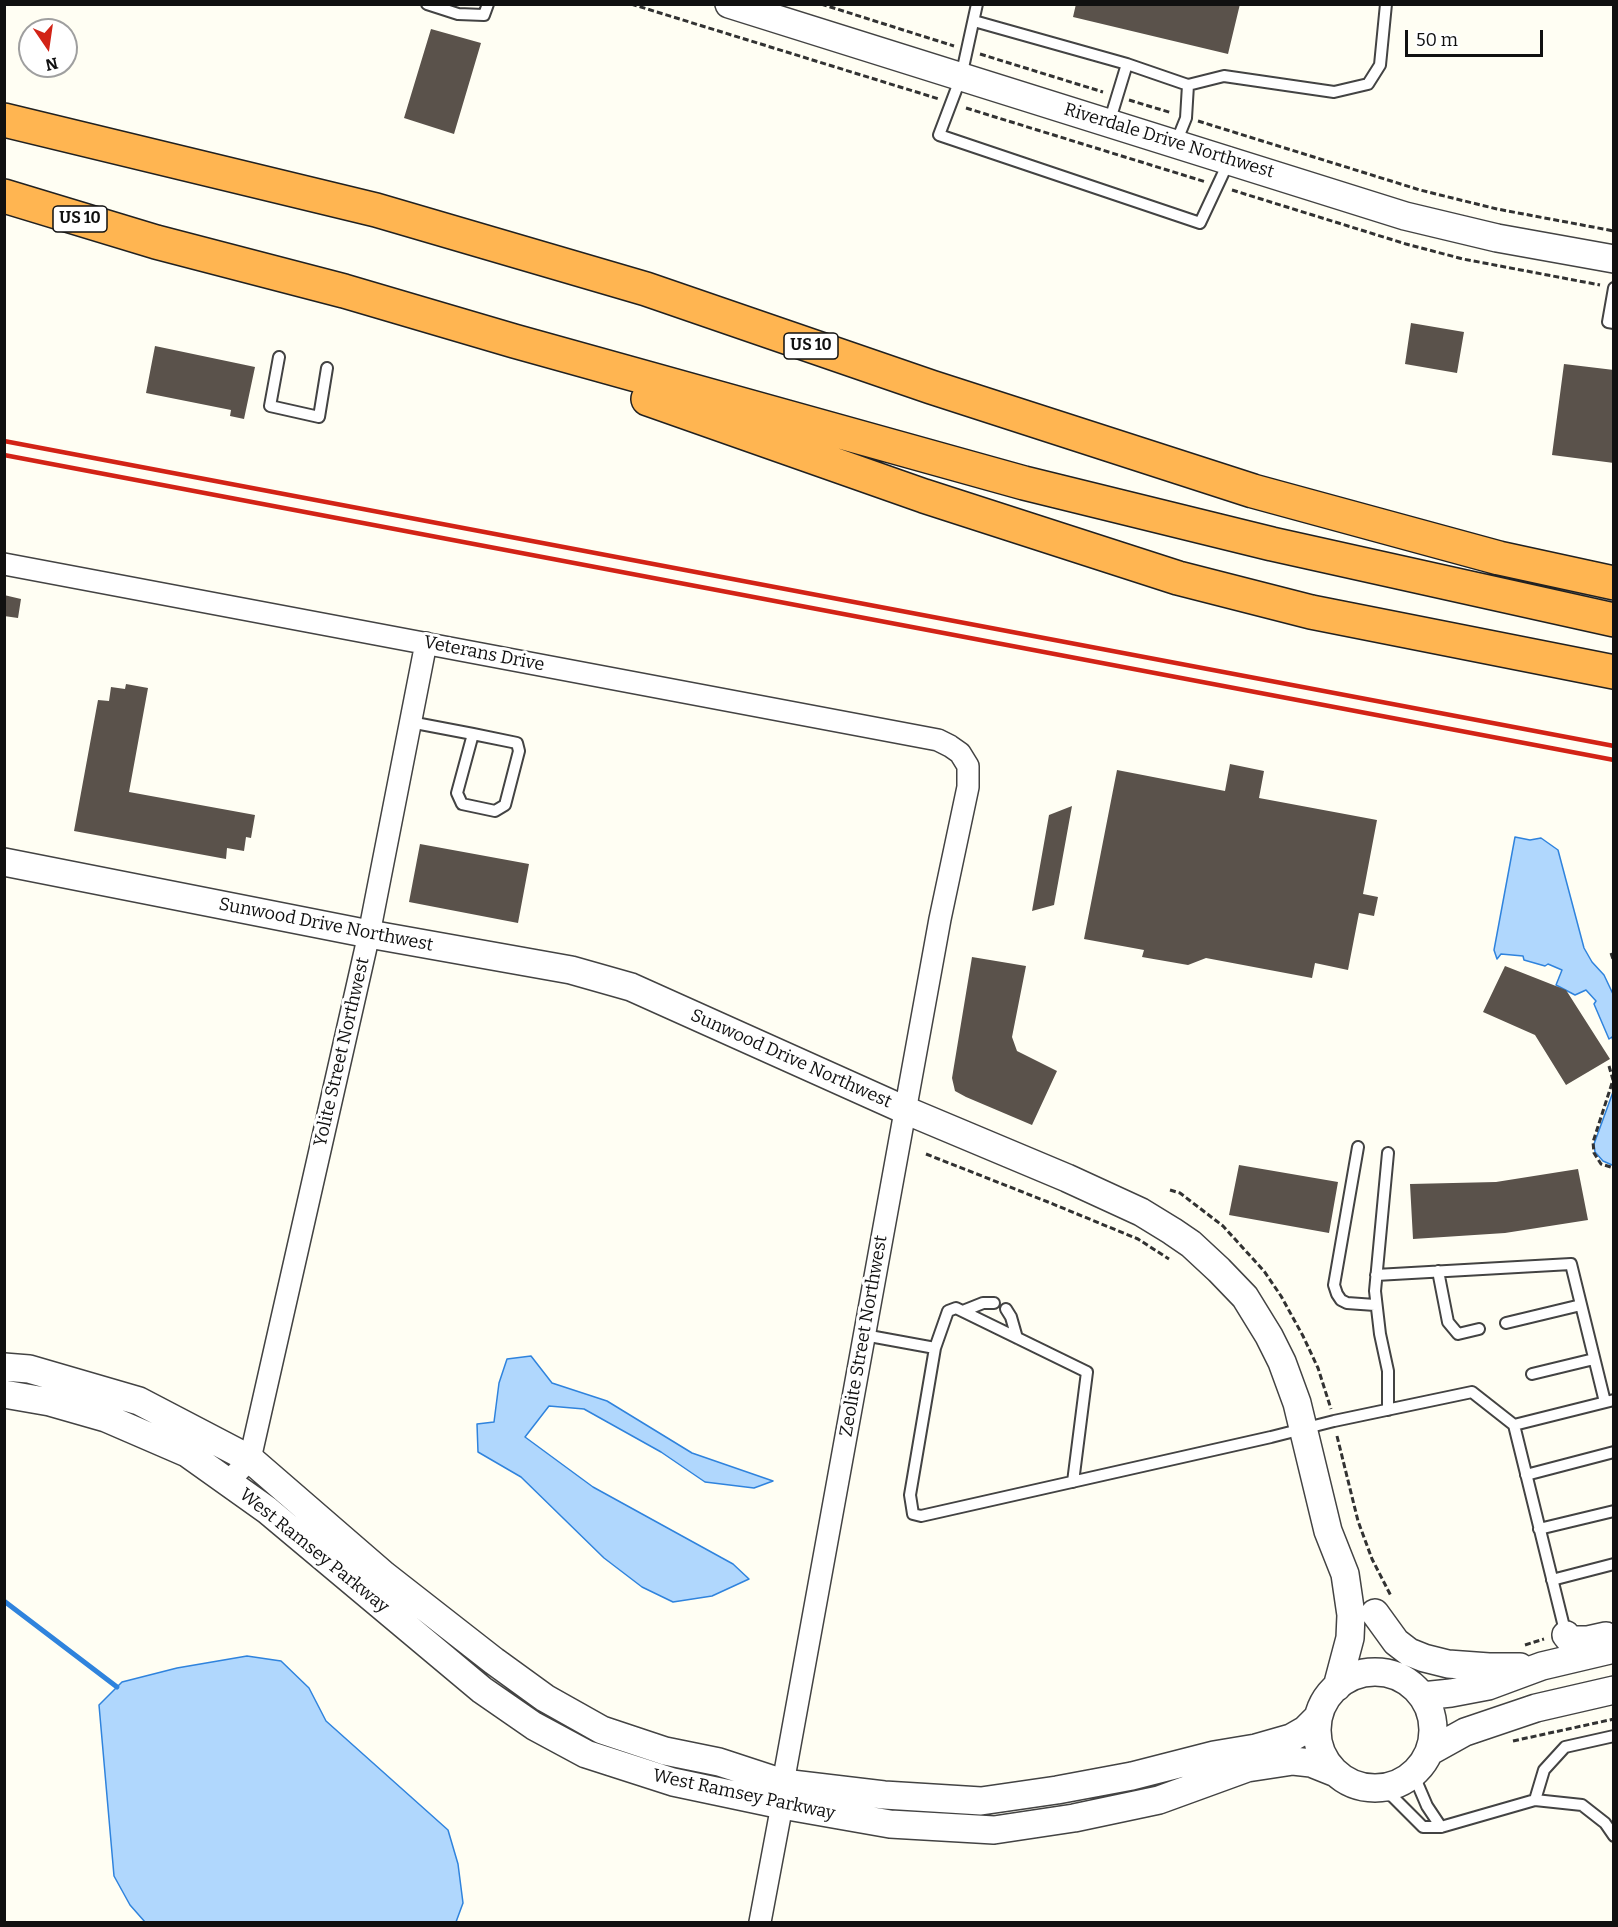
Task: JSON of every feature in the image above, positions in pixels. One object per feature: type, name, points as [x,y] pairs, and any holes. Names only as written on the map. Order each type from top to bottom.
[{"type":"highway","name":"US 10","points":[[4,120],[410,219],[646,289],[920,383],[1253,490],[1499,558],[1614,584]]},
{"type":"highway","name":"US 10","points":[[4,196],[156,242],[344,291],[514,341],[1059,492],[1471,590],[1614,620]]},
{"type":"highway","points":[[514,341],[627,391],[692,415],[935,500],[1178,578],[1311,612],[1614,672]]},
{"type":"highway","points":[[1124,449],[1414,522],[1614,566]]},
{"type":"street","name":"Riverdale Drive Northwest","points":[[734,5],[1405,216],[1497,238],[1614,259]]},
{"type":"street","name":"Veterans Drive","points":[[4,564],[938,740],[960,753]]},
{"type":"street","name":"Yolite Street Northwest","points":[[250,1459],[369,934],[426,643]]},
{"type":"street","name":"Zeolite Street Northwest","points":[[760,1923],[905,1110],[940,919],[968,787],[968,766],[960,753]]},
{"type":"street","name":"Sunwood Drive Northwest","points":[[4,862],[369,934],[571,970],[631,987],[905,1110],[1130,1207],[1191,1244],[1245,1297],[1269,1336],[1289,1383],[1303,1429],[1328,1532],[1345,1574]]},
{"type":"street","name":"West Ramsey Parkway","points":[[4,1367],[29,1369],[140,1401],[250,1459],[384,1575],[545,1698],[602,1730],[665,1751],[719,1762],[783,1794],[890,1824],[994,1830],[1074,1818],[1159,1800],[1247,1768],[1293,1761],[1311,1763],[1336,1773]]},
{"type":"street","name":"West Ramsey Parkway","points":[[4,1394],[50,1402],[106,1418],[187,1453],[267,1510],[482,1690],[534,1726],[586,1754],[673,1782],[783,1794],[884,1795],[981,1801],[1121,1778],[1214,1755],[1256,1748],[1291,1738],[1305,1730],[1318,1718]]},
{"type":"street","points":[[228,1482],[250,1459]]},
{"type":"street","points":[[1345,1574],[1384,1607],[1415,1689],[1431,1714],[1433,1733],[1422,1761]]},
{"type":"street","points":[[1337,1687],[1350,1636],[1351,1615],[1345,1574]]},
{"type":"street","points":[[1384,1607],[1396,1642],[1409,1653],[1448,1664],[1489,1667],[1558,1654],[1614,1648]]},
{"type":"street","points":[[1614,1635],[1588,1640],[1570,1640],[1558,1654],[1488,1686],[1451,1693],[1415,1689],[1390,1674],[1371,1672],[1353,1677],[1337,1687],[1325,1701],[1318,1718],[1317,1730],[1320,1747],[1327,1763],[1336,1773],[1355,1785],[1377,1788],[1392,1786],[1405,1780],[1422,1761],[1468,1731],[1536,1708],[1614,1690]]},
{"type":"lane","points":[[427,4],[458,14],[484,15],[488,4]]},
{"type":"lane","points":[[977,4],[961,77],[939,135],[1200,223],[1230,160]]},
{"type":"lane","points":[[974,21],[1127,64],[1188,85],[1224,76],[1334,92],[1368,84],[1380,65],[1386,4]]},
{"type":"lane","points":[[1109,123],[1127,64]]},
{"type":"lane","points":[[1176,143],[1186,118],[1188,85]]},
{"type":"lane","points":[[1609,287],[1608,322],[1614,323]]},
{"type":"lane","points":[[279,357],[270,406],[319,417],[327,368]]},
{"type":"lane","points":[[411,722],[472,734],[517,743],[519,751],[505,805],[495,811],[462,804],[457,793],[472,734]]},
{"type":"lane","points":[[1358,1147],[1334,1285],[1341,1300],[1347,1303],[1375,1305]]},
{"type":"lane","points":[[1388,1153],[1375,1305],[1388,1371],[1388,1410]]},
{"type":"lane","points":[[1376,1275],[1571,1264],[1594,1359],[1609,1401],[1514,1425]]},
{"type":"lane","points":[[1438,1271],[1448,1322],[1458,1334],[1479,1329]]},
{"type":"lane","points":[[963,1311],[983,1303],[994,1303]]},
{"type":"lane","points":[[1506,1323],[1581,1305]]},
{"type":"lane","points":[[1073,1482],[1088,1372],[963,1311],[956,1308],[948,1311],[934,1348],[910,1495],[913,1514],[921,1516],[1073,1482],[1334,1421],[1472,1392],[1514,1425],[1552,1580],[1558,1654]]},
{"type":"lane","points":[[1006,1309],[1011,1317],[1017,1338]]},
{"type":"lane","points":[[864,1335],[934,1348]]},
{"type":"lane","points":[[1532,1374],[1594,1359]]},
{"type":"lane","points":[[1526,1475],[1614,1452]]},
{"type":"lane","points":[[1539,1529],[1614,1511]]},
{"type":"lane","points":[[1552,1580],[1614,1564]]},
{"type":"lane","points":[[1535,1800],[1544,1770],[1565,1747],[1614,1736]]},
{"type":"lane","points":[[1422,1761],[1418,1785],[1427,1806],[1441,1827]]},
{"type":"lane","points":[[1377,1788],[1393,1797],[1423,1827],[1441,1827],[1535,1800],[1582,1805],[1609,1822],[1614,1836]]},
{"type":"path","points":[[631,4],[1406,244],[1463,259],[1609,287]]},
{"type":"path","points":[[820,4],[1420,190],[1497,209],[1614,231]]},
{"type":"path","points":[[1611,953],[1614,962]]},
{"type":"path","points":[[1610,1066],[1613,1080],[1593,1142],[1594,1153],[1601,1164],[1614,1168]]},
{"type":"path","points":[[926,1154],[1138,1239],[1175,1262]]},
{"type":"path","points":[[1170,1190],[1180,1193],[1223,1226],[1264,1271],[1281,1296],[1313,1357],[1322,1378],[1358,1521],[1372,1559],[1384,1607]]},
{"type":"path","points":[[1521,1647],[1544,1639],[1558,1654]]},
{"type":"water","points":[[1515,837],[1530,840],[1541,838],[1558,850],[1584,948],[1592,962],[1604,975],[1613,994],[1613,1041],[1612,1037],[1609,1039],[1594,1004],[1596,1001],[1586,990],[1575,995],[1556,985],[1562,970],[1548,964],[1545,966],[1524,960],[1523,956],[1501,954],[1497,959],[1494,950]]},
{"type":"water","points":[[1613,1092],[1614,1164],[1612,1165],[1603,1161],[1595,1152],[1594,1144]]},
{"type":"water","points":[[531,1356],[552,1383],[607,1401],[692,1453],[773,1481],[754,1488],[705,1482],[661,1452],[584,1409],[549,1406],[525,1437],[593,1487],[733,1564],[749,1579],[712,1596],[673,1602],[642,1587],[604,1558],[521,1477],[478,1452],[477,1424],[494,1422],[499,1383],[507,1359]]},
{"type":"water","points":[[247,1656],[281,1661],[309,1688],[326,1721],[448,1830],[458,1864],[463,1903],[456,1922],[145,1922],[130,1905],[114,1876],[99,1705],[122,1682],[177,1668]]},
{"type":"building","points":[[1076,4],[1240,4],[1228,54],[1073,17]]},
{"type":"building","points":[[431,29],[481,43],[454,134],[404,118]]},
{"type":"building","points":[[1411,323],[1464,332],[1457,373],[1405,364]]},
{"type":"building","points":[[155,346],[255,367],[244,419],[230,416],[231,410],[146,393]]},
{"type":"building","points":[[1564,364],[1614,370],[1614,463],[1552,455]]},
{"type":"building","points":[[4,595],[21,599],[18,618],[4,616]]},
{"type":"building","points":[[126,684],[148,688],[129,792],[255,815],[251,838],[246,837],[244,851],[227,848],[226,859],[74,831],[98,700],[109,701],[111,687],[125,689]]},
{"type":"building","points":[[1230,764],[1264,771],[1259,798],[1377,820],[1363,894],[1378,897],[1374,916],[1359,913],[1348,970],[1315,963],[1312,978],[1206,958],[1188,965],[1142,957],[1144,950],[1084,939],[1117,770],[1225,791]]},
{"type":"building","points":[[1072,806],[1054,905],[1032,911],[1049,815]]},
{"type":"building","points":[[420,844],[529,864],[518,923],[409,902]]},
{"type":"building","points":[[972,957],[1026,966],[1012,1037],[1017,1051],[1057,1071],[1032,1125],[955,1091],[952,1078]]},
{"type":"building","points":[[1505,966],[1566,990],[1610,1059],[1566,1085],[1535,1035],[1483,1012]]},
{"type":"building","points":[[1239,1165],[1338,1182],[1329,1233],[1229,1215]]},
{"type":"building","points":[[1578,1169],[1588,1220],[1505,1233],[1413,1239],[1410,1184],[1496,1182]]},
{"type":"waterway","points":[[4,1601],[117,1687]]},
{"type":"railway","points":[[4,441],[1614,746]]},
{"type":"railway","points":[[4,455],[1614,760]]}]
